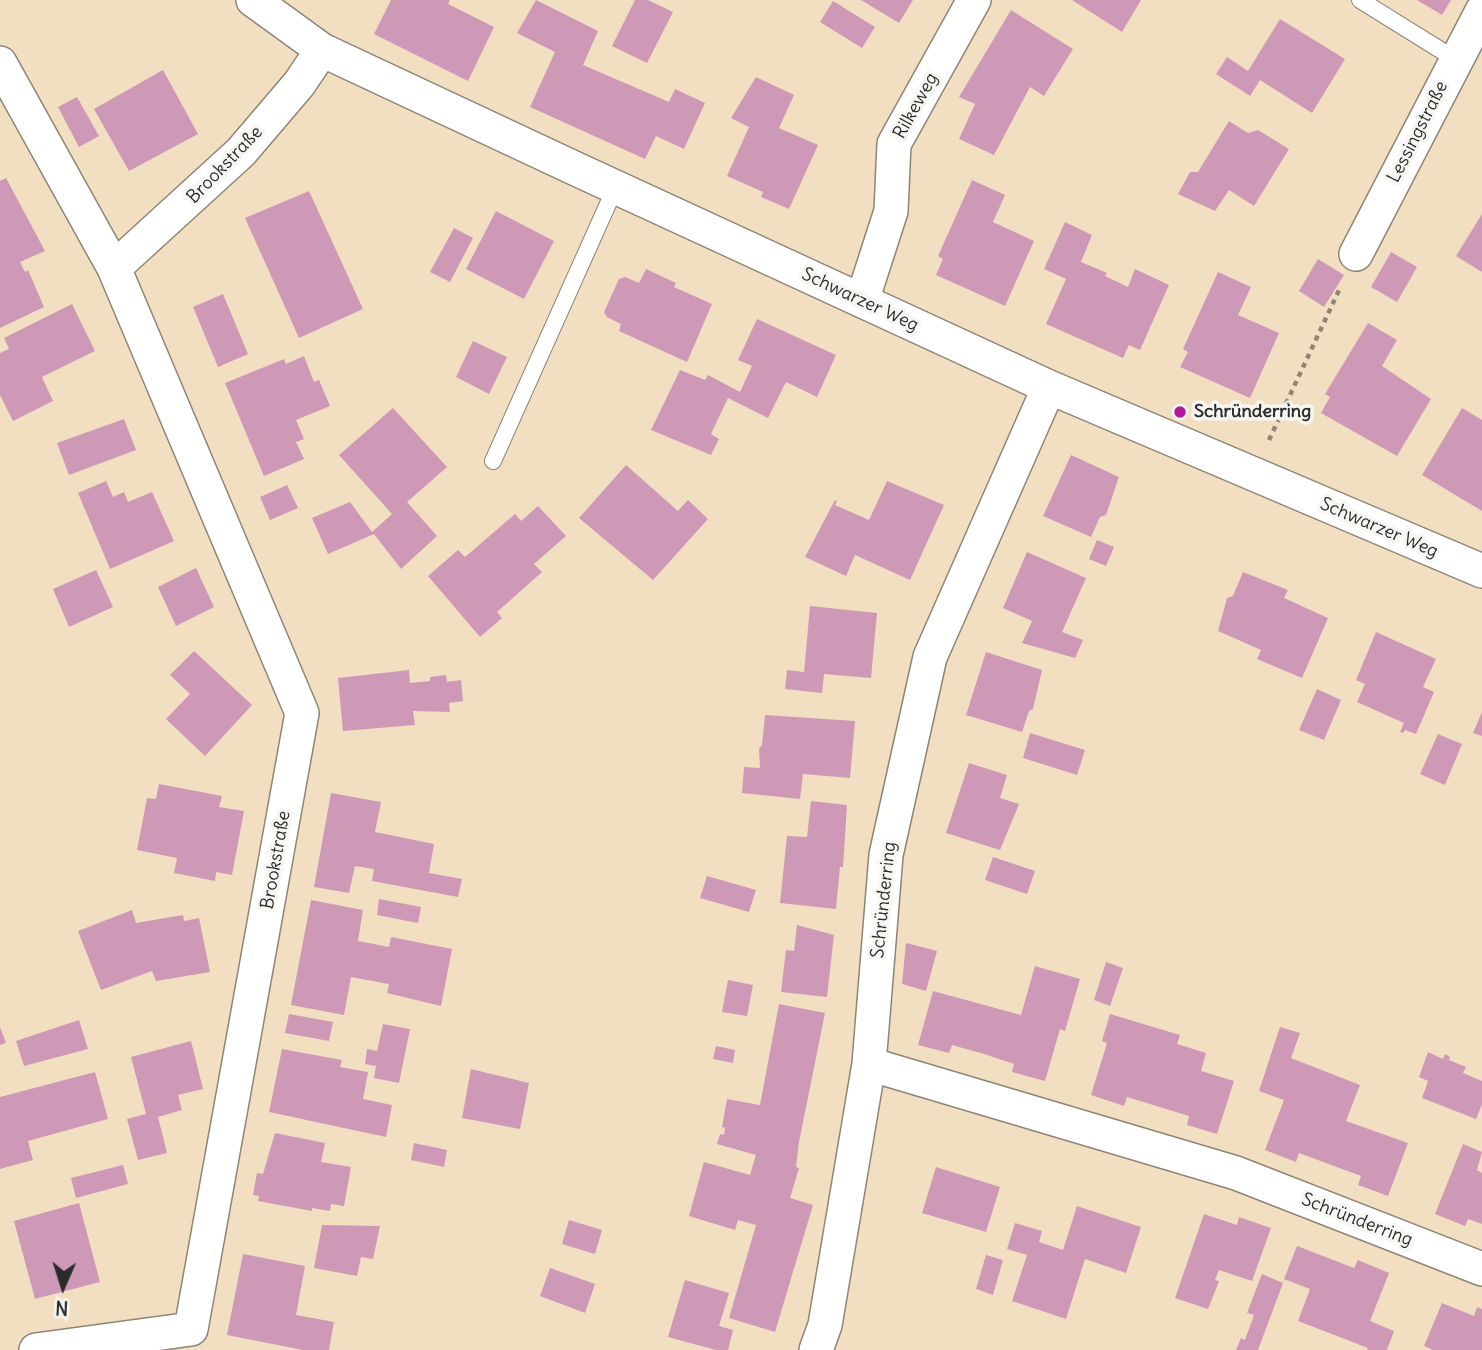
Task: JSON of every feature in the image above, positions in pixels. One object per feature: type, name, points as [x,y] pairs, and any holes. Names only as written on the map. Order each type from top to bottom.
[{"type":"street","name":"Schwarzer Weg","points":[[253,0],[323,50],[862,301],[1049,387],[1253,476],[1482,571]]},
{"type":"street","name":"Rilkeweg","points":[[862,301],[891,211],[894,144],[974,0]]},
{"type":"street","name":"Lessingstraße","points":[[1356,254],[1482,11]]},
{"type":"street","name":"Brookstraße","points":[[114,268],[241,152],[299,84],[323,50]]},
{"type":"street","name":"Brookstraße","points":[[0,63],[114,268],[302,713],[191,1329],[36,1350]]},
{"type":"street","name":"Schründerring","points":[[816,1350],[825,1325],[869,1064],[887,855],[930,657],[1049,387]]},
{"type":"street","name":"Schründerring","points":[[869,1064],[1236,1173],[1482,1269]]},
{"type":"lane","points":[[1360,0],[1455,59]]},
{"type":"lane","points":[[493,461],[616,186]]},
{"type":"path","points":[[1253,476],[1356,254]]},
{"type":"building","points":[[391,0],[450,0],[448,4],[494,27],[468,81],[374,34]]},
{"type":"building","points":[[536,0],[598,31],[583,65],[669,102],[675,89],[705,103],[684,149],[656,136],[645,159],[530,107],[555,52],[517,33]]},
{"type":"building","points":[[635,0],[648,0],[673,12],[647,63],[612,46]]},
{"type":"building","points":[[861,0],[913,0],[899,23]]},
{"type":"building","points":[[1072,0],[1141,0],[1122,32]]},
{"type":"building","points":[[1417,0],[1451,0],[1442,15]]},
{"type":"building","points":[[833,1],[875,27],[862,48],[820,22]]},
{"type":"building","points":[[1011,10],[1073,49],[1044,96],[1030,87],[994,155],[959,139],[975,104],[959,97]]},
{"type":"building","points":[[1280,19],[1345,59],[1312,113],[1260,80],[1250,96],[1216,74],[1227,57],[1248,71]]},
{"type":"building","points":[[163,70],[198,134],[129,171],[94,109]]},
{"type":"building","points":[[756,77],[794,95],[779,128],[818,145],[789,209],[761,197],[763,192],[727,176],[749,127],[731,118]]},
{"type":"building","points":[[77,97],[99,136],[79,147],[58,107]]},
{"type":"building","points":[[1229,121],[1248,133],[1258,130],[1289,149],[1254,206],[1229,190],[1215,211],[1178,194],[1190,172],[1198,172]]},
{"type":"building","points":[[6,178],[45,251],[20,262],[25,272],[28,270],[44,307],[0,328],[0,181]]},
{"type":"building","points":[[972,180],[1005,195],[993,222],[1034,241],[1005,306],[936,275],[943,259],[938,256]]},
{"type":"building","points":[[309,191],[363,309],[299,338],[245,218]]},
{"type":"building","points":[[496,211],[554,241],[524,299],[466,269]]},
{"type":"building","points":[[1482,214],[1482,272],[1456,256]]},
{"type":"building","points":[[1065,222],[1092,235],[1081,262],[1107,273],[1105,276],[1128,287],[1135,269],[1169,285],[1140,350],[1129,345],[1123,358],[1046,324],[1066,279],[1044,269]]},
{"type":"building","points":[[454,228],[473,238],[450,282],[430,272]]},
{"type":"building","points":[[1391,252],[1417,267],[1397,302],[1371,287]]},
{"type":"building","points":[[1318,259],[1344,275],[1324,307],[1299,291]]},
{"type":"building","points":[[646,269],[676,283],[674,287],[712,304],[687,362],[619,331],[621,324],[607,317],[604,312],[619,279],[625,277],[639,283]]},
{"type":"building","points":[[1218,272],[1251,287],[1238,315],[1279,333],[1250,398],[1180,367],[1188,352],[1183,349]]},
{"type":"building","points":[[223,294],[248,354],[218,367],[193,307]]},
{"type":"building","points":[[72,304],[95,351],[42,377],[53,401],[13,421],[0,395],[0,353],[9,349],[4,338]]},
{"type":"building","points":[[757,319],[836,355],[817,397],[786,382],[768,418],[728,398],[711,434],[719,439],[711,455],[651,430],[680,370],[705,380],[708,375],[740,392],[752,366],[738,360]]},
{"type":"building","points":[[1368,323],[1397,340],[1382,366],[1431,399],[1397,456],[1321,413],[1330,397],[1325,394]]},
{"type":"building","points":[[473,341],[507,357],[489,394],[456,377]]},
{"type":"building","points":[[304,356],[314,382],[319,380],[330,406],[296,420],[304,439],[296,442],[304,459],[264,476],[225,383],[284,359],[286,364]]},
{"type":"building","points":[[393,408],[447,467],[407,502],[437,536],[401,569],[374,534],[328,554],[312,518],[350,502],[372,532],[392,514],[339,455]]},
{"type":"building","points":[[1462,408],[1482,420],[1482,511],[1422,475]]},
{"type":"building","points":[[124,419],[136,450],[69,475],[57,443]]},
{"type":"building","points":[[1071,455],[1119,477],[1106,515],[1100,517],[1091,537],[1043,516]]},
{"type":"building","points":[[626,465],[678,511],[688,500],[708,519],[653,580],[579,518]]},
{"type":"building","points":[[106,481],[113,497],[124,492],[128,502],[152,492],[174,541],[110,569],[78,493]]},
{"type":"building","points":[[887,481],[944,505],[910,580],[855,555],[846,576],[805,557],[835,500],[835,505],[869,520]]},
{"type":"building","points":[[287,485],[298,508],[270,520],[260,497]]},
{"type":"building","points":[[538,506],[566,536],[534,564],[542,572],[497,612],[502,618],[480,637],[428,576],[458,550],[465,557],[515,514],[521,521]]},
{"type":"building","points":[[1097,540],[1114,547],[1106,566],[1089,559]]},
{"type":"building","points":[[1027,552],[1086,578],[1062,632],[1083,640],[1075,658],[1022,643],[1032,621],[1003,608]]},
{"type":"building","points":[[196,568],[214,607],[176,626],[158,587]]},
{"type":"building","points":[[96,570],[113,607],[69,627],[53,589]]},
{"type":"building","points":[[1243,572],[1288,590],[1284,598],[1328,618],[1302,678],[1257,659],[1261,650],[1218,631],[1227,598],[1233,596]]},
{"type":"building","points":[[810,606],[877,613],[871,678],[824,674],[822,693],[785,689],[787,670],[804,672]]},
{"type":"building","points":[[1376,632],[1436,659],[1423,687],[1434,692],[1416,734],[1405,730],[1400,732],[1404,723],[1357,702],[1365,684],[1356,680]]},
{"type":"building","points":[[194,651],[252,705],[205,756],[166,719],[190,694],[170,675]]},
{"type":"building","points":[[986,652],[1042,670],[1033,709],[1029,711],[1022,732],[966,715]]},
{"type":"building","points":[[409,670],[410,683],[430,681],[430,677],[446,675],[447,682],[461,680],[463,701],[449,703],[450,712],[413,711],[415,725],[343,731],[338,678]]},
{"type":"building","points":[[1317,689],[1341,700],[1324,740],[1299,730]]},
{"type":"building","points":[[1482,712],[1482,736],[1473,733]]},
{"type":"building","points":[[765,715],[855,721],[850,778],[803,774],[800,799],[742,793],[744,767],[760,768],[759,749],[762,745]]},
{"type":"building","points":[[1030,733],[1085,750],[1077,775],[1023,758]]},
{"type":"building","points":[[1438,734],[1462,744],[1445,785],[1420,774]]},
{"type":"building","points":[[969,763],[1007,775],[1000,798],[1019,804],[1000,850],[946,833]]},
{"type":"building","points":[[159,784],[222,796],[219,807],[244,811],[232,875],[216,872],[215,881],[174,873],[177,858],[137,850],[147,798],[156,799]]},
{"type":"building","points":[[331,793],[381,802],[375,832],[434,844],[429,873],[462,879],[458,897],[372,881],[374,869],[355,866],[349,893],[314,887]]},
{"type":"building","points":[[811,801],[847,805],[843,867],[840,867],[836,909],[780,903],[787,836],[807,837]]},
{"type":"building","points":[[993,857],[1035,871],[1027,894],[985,880]]},
{"type":"building","points":[[707,876],[756,890],[749,912],[700,898]]},
{"type":"building","points":[[379,899],[421,907],[418,923],[377,915]]},
{"type":"building","points":[[311,900],[363,910],[358,941],[389,947],[391,937],[452,949],[441,1006],[387,993],[389,984],[351,977],[344,1015],[291,1005]]},
{"type":"building","points":[[132,910],[136,923],[183,915],[184,921],[199,918],[210,972],[156,981],[152,971],[101,990],[78,931]]},
{"type":"building","points":[[797,925],[834,935],[827,997],[781,992],[786,950],[794,951]]},
{"type":"building","points":[[906,943],[937,951],[926,991],[902,984]]},
{"type":"building","points":[[1106,962],[1123,968],[1110,1006],[1094,1000]]},
{"type":"building","points":[[1035,966],[1080,979],[1065,1031],[1060,1029],[1045,1081],[1012,1072],[1014,1064],[984,1054],[952,1045],[949,1053],[918,1045],[933,991],[1021,1015]]},
{"type":"building","points":[[728,980],[753,985],[747,1016],[722,1012]]},
{"type":"building","points":[[779,1004],[825,1013],[799,1142],[796,1167],[799,1168],[790,1198],[813,1205],[775,1332],[729,1318],[756,1225],[738,1220],[735,1230],[689,1216],[704,1162],[750,1175],[756,1155],[717,1144],[720,1134],[724,1135],[725,1128],[722,1127],[727,1099],[760,1105]]},
{"type":"building","points":[[289,1014],[333,1022],[329,1041],[285,1033]]},
{"type":"building","points":[[1110,1014],[1180,1035],[1177,1044],[1206,1053],[1201,1071],[1234,1081],[1217,1134],[1187,1125],[1189,1116],[1127,1097],[1124,1106],[1091,1095],[1107,1043],[1102,1041]]},
{"type":"building","points":[[79,1020],[88,1049],[24,1066],[16,1041]]},
{"type":"building","points":[[383,1024],[410,1029],[399,1083],[374,1078],[376,1066],[365,1064],[367,1049],[377,1051]]},
{"type":"building","points":[[0,1027],[6,1043],[0,1045]]},
{"type":"building","points":[[1280,1027],[1300,1033],[1291,1058],[1360,1085],[1346,1121],[1408,1143],[1388,1196],[1358,1185],[1361,1176],[1299,1153],[1296,1162],[1265,1150],[1284,1100],[1259,1091]]},
{"type":"building","points":[[191,1041],[203,1089],[178,1095],[182,1110],[158,1117],[167,1153],[138,1160],[127,1119],[146,1114],[131,1057]]},
{"type":"building","points":[[716,1046],[735,1050],[733,1063],[713,1059]]},
{"type":"building","points":[[282,1049],[342,1060],[340,1067],[368,1072],[363,1099],[392,1105],[386,1137],[269,1112]]},
{"type":"building","points":[[1428,1052],[1443,1059],[1445,1054],[1450,1057],[1449,1060],[1466,1067],[1463,1073],[1482,1081],[1482,1104],[1476,1119],[1422,1098],[1428,1081],[1419,1077]]},
{"type":"building","points":[[471,1069],[529,1083],[520,1129],[462,1118]]},
{"type":"building","points":[[95,1072],[108,1119],[28,1141],[33,1160],[0,1169],[0,1097]]},
{"type":"building","points":[[275,1133],[325,1143],[321,1162],[351,1167],[344,1206],[331,1204],[330,1211],[312,1208],[312,1211],[258,1201],[259,1196],[253,1195],[257,1173],[263,1174]]},
{"type":"building","points":[[414,1143],[447,1150],[444,1167],[411,1160]]},
{"type":"building","points":[[1463,1144],[1482,1152],[1477,1170],[1482,1173],[1482,1224],[1468,1219],[1465,1226],[1435,1214]]},
{"type":"building","points":[[123,1165],[128,1184],[76,1198],[71,1178]]},
{"type":"building","points":[[936,1167],[1000,1187],[986,1232],[922,1213]]},
{"type":"building","points":[[79,1203],[100,1282],[35,1299],[14,1221]]},
{"type":"building","points":[[1077,1206],[1141,1227],[1126,1273],[1085,1259],[1066,1319],[1012,1301],[1027,1255],[1007,1249],[1015,1223],[1042,1231],[1039,1242],[1063,1250]]},
{"type":"building","points":[[1204,1214],[1237,1225],[1239,1217],[1271,1228],[1252,1281],[1219,1270],[1215,1280],[1219,1281],[1208,1309],[1175,1298]]},
{"type":"building","points":[[569,1220],[602,1230],[595,1254],[562,1244]]},
{"type":"building","points":[[322,1225],[380,1226],[373,1259],[361,1257],[357,1276],[314,1268]]},
{"type":"building","points":[[1297,1246],[1354,1268],[1358,1260],[1389,1273],[1370,1321],[1394,1331],[1387,1350],[1367,1350],[1368,1348],[1298,1321],[1310,1289],[1284,1279]]},
{"type":"building","points":[[243,1254],[305,1266],[296,1315],[334,1322],[329,1350],[303,1350],[227,1335]]},
{"type":"building","points":[[986,1255],[1003,1260],[993,1295],[976,1289]]},
{"type":"building","points":[[550,1268],[595,1284],[585,1313],[540,1296]]},
{"type":"building","points":[[1262,1274],[1283,1283],[1258,1350],[1236,1350],[1241,1338],[1245,1340],[1254,1315],[1247,1313]]},
{"type":"building","points":[[685,1280],[729,1293],[719,1326],[733,1330],[728,1350],[716,1350],[668,1337]]},
{"type":"building","points":[[1442,1303],[1474,1316],[1477,1307],[1482,1309],[1482,1350],[1433,1350],[1424,1346]]},
{"type":"place","name":"Schründerring","points":[[1180,412]]}]
